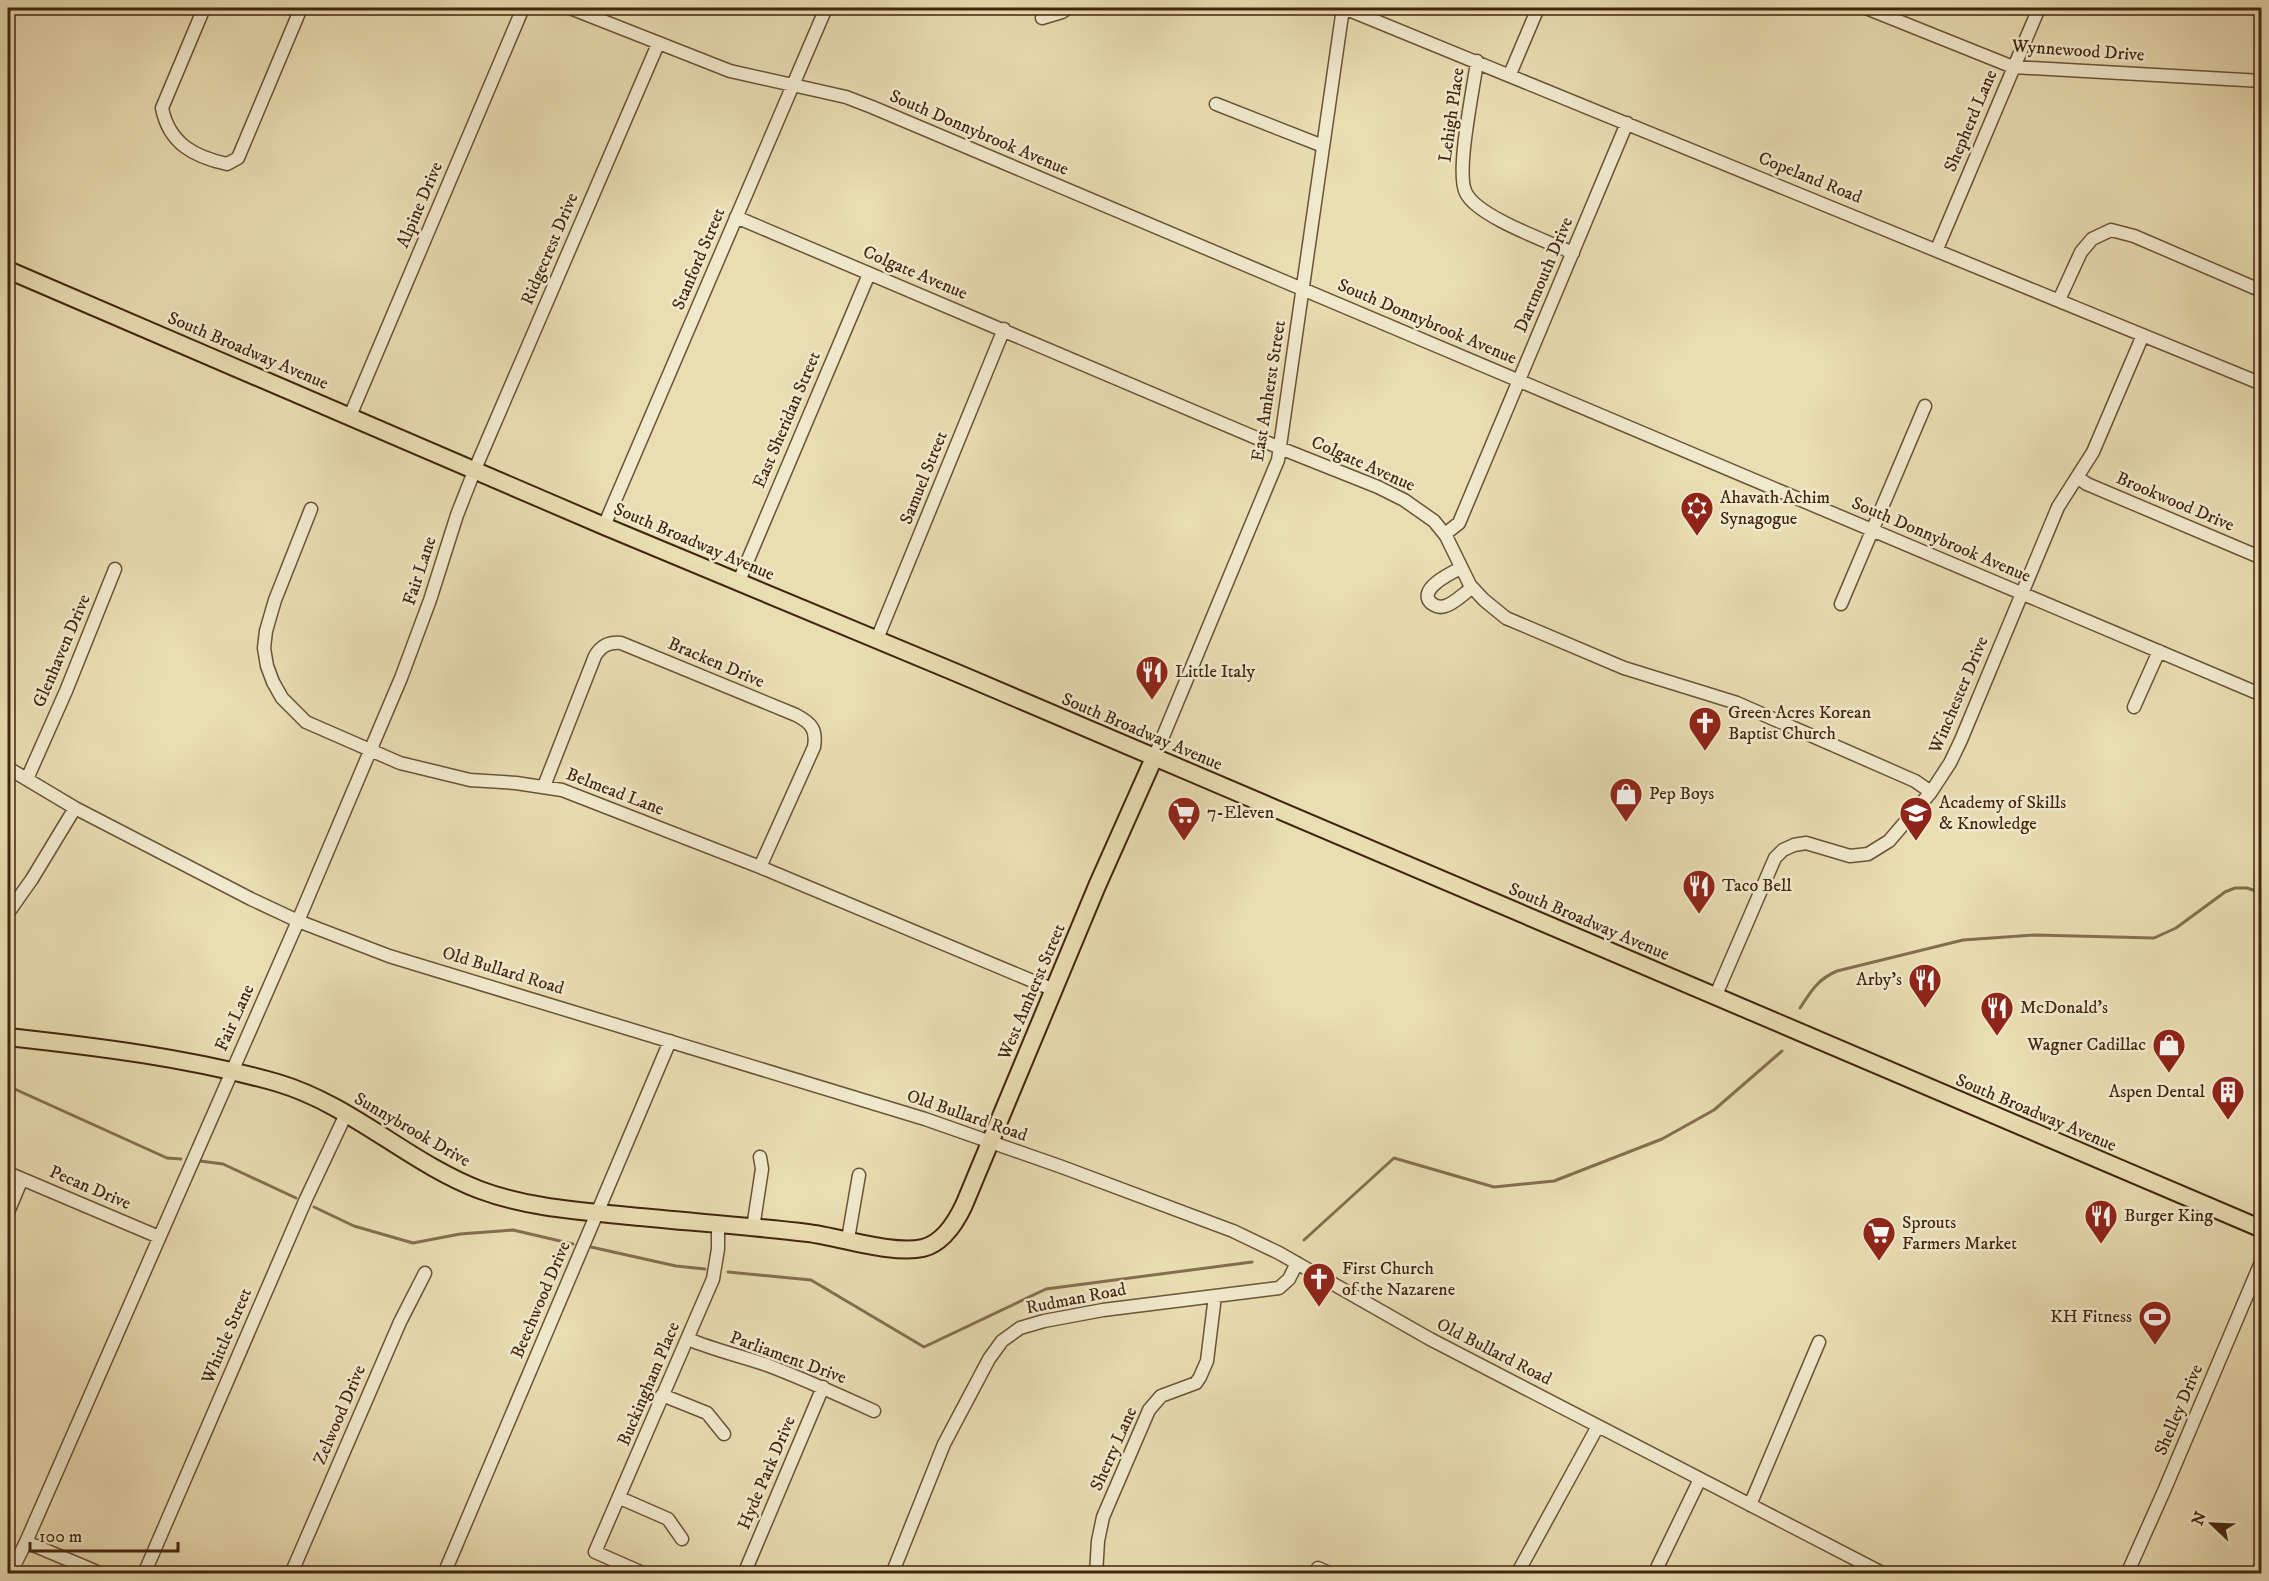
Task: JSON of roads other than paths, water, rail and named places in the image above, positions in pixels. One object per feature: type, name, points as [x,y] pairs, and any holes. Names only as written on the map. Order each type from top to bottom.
[{"type":"main road","name":"South Broadway Avenue","points":[[8,270],[2262,1229]]},
{"type":"main road","name":"West Amherst Street","points":[[941,1237],[952,1227],[959,1215],[1154,758]]},
{"type":"main road","name":"Sunnybrook Drive","points":[[8,1037],[146,1054],[231,1071],[281,1084],[346,1114],[458,1181],[483,1191],[526,1203],[596,1213],[810,1233],[904,1250],[926,1248],[941,1237]]},
{"type":"street","points":[[204,8],[162,108],[176,140],[183,147],[214,162],[227,165],[238,158],[301,8]]},
{"type":"street","name":"Alpine Drive","points":[[350,416],[523,8]]},
{"type":"street","name":"South Donnybrook Avenue","points":[[570,8],[730,71],[846,97],[872,107],[2262,695]]},
{"type":"street","name":"Stanford Street","points":[[604,525],[774,134],[826,8]]},
{"type":"street","points":[[1042,18],[1068,8]]},
{"type":"street","name":"Copeland Road","points":[[1343,8],[1510,74],[2262,384]]},
{"type":"street","name":"East Amherst Street","points":[[1154,758],[1275,469],[1280,448],[1343,8]]},
{"type":"street","points":[[1510,74],[1538,8]]},
{"type":"street","name":"Wynnewood Drive","points":[[1866,8],[2013,67],[2262,81]]},
{"type":"street","name":"Shepherd Lane","points":[[1936,249],[2039,8]]},
{"type":"street","name":"Ridgecrest Drive","points":[[475,469],[658,44]]},
{"type":"street","name":"Lehigh Place","points":[[1477,61],[1462,165],[1461,182],[1466,194],[1475,205],[1491,216],[1573,253]]},
{"type":"street","points":[[1216,104],[1323,146]]},
{"type":"street","name":"Dartmouth Drive","points":[[1445,534],[1459,522],[1628,123]]},
{"type":"street","name":"Colgate Avenue","points":[[736,218],[1004,329],[1280,448],[1366,481],[1404,500],[1434,521],[1445,534],[1473,588],[1500,613],[1520,625],[1624,668],[1737,703],[1915,781],[1931,792]]},
{"type":"street","points":[[2059,300],[2081,252],[2092,239],[2111,230],[2134,236],[2262,291]]},
{"type":"street","name":"East Sheridan Street","points":[[739,581],[869,274]]},
{"type":"street","name":"Samuel Street","points":[[877,639],[1004,329]]},
{"type":"street","name":"Winchester Drive","points":[[1714,997],[1770,867],[1783,850],[1806,843],[1850,856],[1863,856],[1883,846],[1931,792],[1950,763],[2058,507],[2093,452],[2143,335]]},
{"type":"street","points":[[1841,604],[1874,531],[1925,406]]},
{"type":"street","name":"Fair Lane","points":[[10,1574],[298,921],[405,669],[475,469]]},
{"type":"street","name":"Brookwood Drive","points":[[2077,477],[2087,484],[2262,558]]},
{"type":"street","name":"Belmead Lane","points":[[311,509],[276,600],[266,631],[264,648],[267,666],[282,698],[306,722],[400,763],[470,780],[544,786],[562,790],[760,867],[1054,990]]},
{"type":"street","points":[[1461,567],[1431,587],[1428,594],[1430,601],[1435,606],[1446,606],[1473,588]]},
{"type":"street","name":"Glenhaven Drive","points":[[27,779],[116,569]]},
{"type":"street","name":"Bracken Drive","points":[[544,786],[595,656],[607,644],[621,643],[796,715],[808,721],[813,728],[816,736],[814,747],[760,867]]},
{"type":"street","points":[[2134,707],[2159,651]]},
{"type":"street","name":"Old Bullard Road","points":[[8,768],[75,808],[298,921],[389,956],[925,1119],[1233,1231],[1297,1263],[1412,1329],[1884,1574]]},
{"type":"street","points":[[8,913],[32,879],[75,808]]},
{"type":"street","name":"Beechwood Drive","points":[[444,1574],[670,1041]]},
{"type":"street","name":"Whittle Street","points":[[144,1574],[306,1199],[346,1114]]},
{"type":"street","points":[[753,1228],[762,1169],[760,1157]]},
{"type":"street","name":"Pecan Drive","points":[[8,1173],[159,1237]]},
{"type":"street","points":[[848,1239],[859,1175]]},
{"type":"street","points":[[8,1212],[22,1179]]},
{"type":"street","name":"Buckingham Place","points":[[645,1574],[595,1552],[713,1279],[718,1249],[718,1224]]},
{"type":"street","name":"Shelley Drive","points":[[2127,1574],[2262,1260]]},
{"type":"street","name":"Rudman Road","points":[[892,1574],[944,1444],[984,1368],[1002,1341],[1020,1328],[1044,1321],[1104,1310],[1278,1288],[1289,1279],[1297,1263]]},
{"type":"street","name":"Zelwood Drive","points":[[291,1574],[400,1322],[425,1273]]},
{"type":"street","name":"Sherry Lane","points":[[1096,1574],[1098,1541],[1103,1517],[1149,1410],[1161,1396],[1196,1383],[1207,1361],[1215,1296]]},
{"type":"street","name":"Parliament Drive","points":[[688,1340],[766,1365],[823,1387],[874,1411]]},
{"type":"street","points":[[1750,1505],[1819,1342]]},
{"type":"street","name":"Hyde Park Drive","points":[[744,1574],[823,1387]]},
{"type":"street","points":[[662,1395],[707,1413],[724,1434]]},
{"type":"street","points":[[1517,1574],[1598,1426]]},
{"type":"street","points":[[1654,1574],[1700,1479]]},
{"type":"street","points":[[620,1498],[668,1519],[682,1539]]},
{"type":"street","points":[[26,1542],[102,1574]]},
{"type":"street","points":[[1318,1568],[1330,1574]]},
{"type":"waterway","points":[[1800,1008],[1820,982],[1837,971],[1963,940],[2035,935],[2154,938],[2176,928],[2225,892],[2235,888],[2247,888],[2262,893]]},
{"type":"waterway","points":[[1304,1240],[1394,1158],[1494,1187],[1554,1181],[1662,1139],[1714,1110],[1782,1051]]},
{"type":"waterway","points":[[8,1086],[167,1158],[181,1159]]},
{"type":"waterway","points":[[200,1161],[223,1164],[296,1198]]},
{"type":"waterway","points":[[314,1207],[354,1226],[413,1243],[460,1234],[513,1230],[573,1244]]},
{"type":"waterway","points":[[591,1247],[676,1266],[705,1269]]},
{"type":"waterway","points":[[728,1272],[811,1280],[924,1347],[1046,1289],[1252,1262]]},
{"type":"place","name":"Ahavath Achim Synagogue","points":[[1697,537]]},
{"type":"place","name":"Little Italy","points":[[1152,701]]},
{"type":"place","name":"Green Acres Korean Baptist Church","points":[[1705,752]]},
{"type":"place","name":"Pep Boys","points":[[1626,823]]},
{"type":"place","name":"7-Eleven","points":[[1184,842]]},
{"type":"place","name":"Academy of Skills & Knowledge","points":[[1916,842]]},
{"type":"place","name":"Taco Bell","points":[[1699,915]]},
{"type":"place","name":"Arby's","points":[[1925,1009]]},
{"type":"place","name":"McDonald's","points":[[1997,1037]]},
{"type":"place","name":"Wagner Cadillac","points":[[2169,1074]]},
{"type":"place","name":"Aspen Dental","points":[[2228,1121]]},
{"type":"place","name":"Burger King","points":[[2101,1245]]},
{"type":"place","name":"Sprouts Farmers Market","points":[[1879,1262]]},
{"type":"place","name":"First Church of the Nazarene","points":[[1319,1308]]},
{"type":"place","name":"KH Fitness","points":[[2155,1346]]}]
